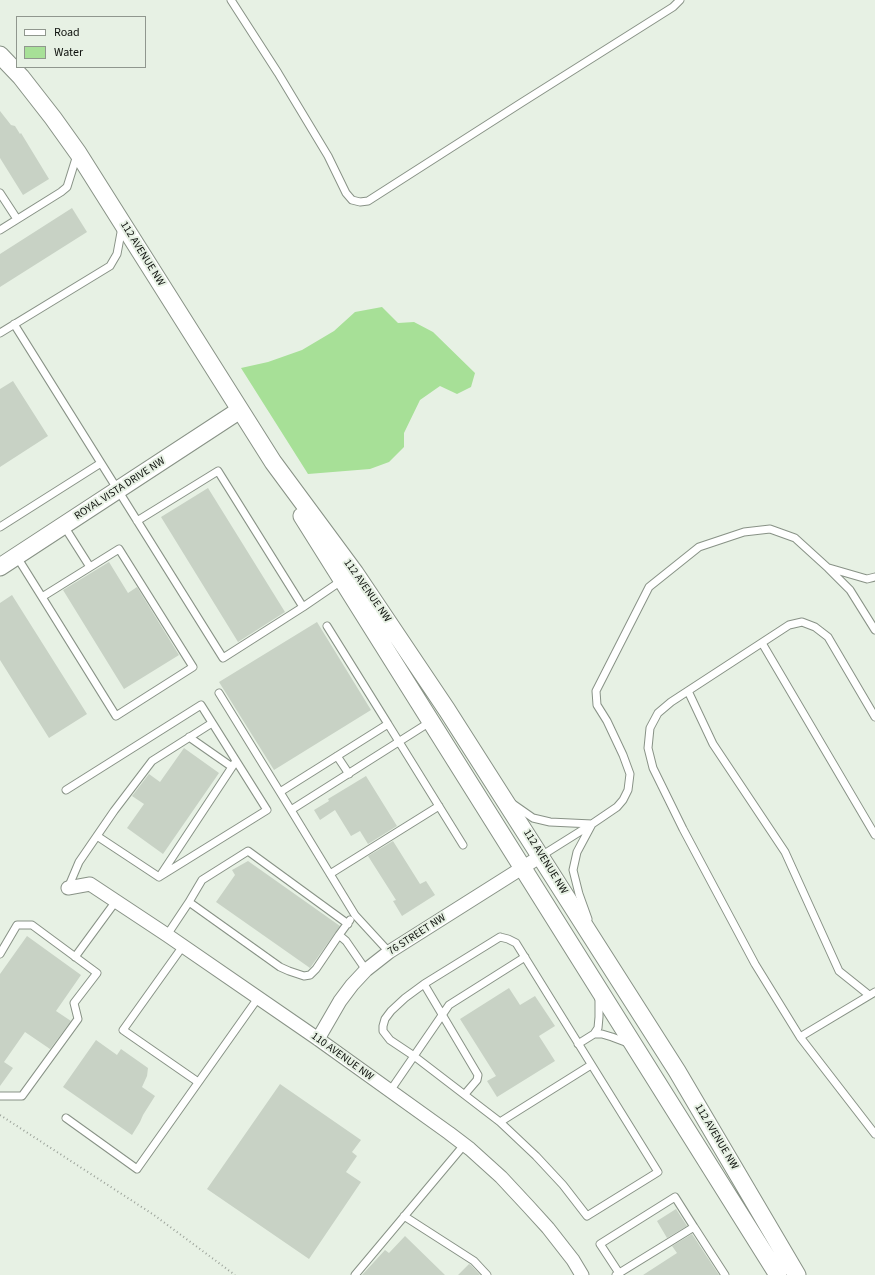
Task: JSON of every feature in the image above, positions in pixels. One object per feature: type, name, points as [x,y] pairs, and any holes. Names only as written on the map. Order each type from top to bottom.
[{"type":"street","name":"112 AVENUE NW","points":[[0,55],[21,78],[53,118],[78,153],[273,462],[355,573],[447,710],[677,1071],[797,1275]]},
{"type":"street","name":"ROYAL VISTA DRIVE NW","points":[[0,567],[240,410]]},
{"type":"street","name":"112 AVENUE NW","points":[[273,462],[305,524],[778,1275]]},
{"type":"street","name":"76 STREET NW","points":[[318,1039],[340,1001],[366,970],[389,952],[541,856]]},
{"type":"street","name":"110 AVENUE NW","points":[[68,888],[90,884],[318,1039],[464,1145],[500,1177],[548,1228],[573,1260],[582,1275]]},
{"type":"lane","points":[[231,0],[278,73],[328,156],[346,193],[352,200],[360,202],[368,201],[521,102],[673,7],[680,0]]},
{"type":"lane","points":[[0,230],[67,187],[78,153]]},
{"type":"lane","points":[[0,193],[18,219]]},
{"type":"lane","points":[[0,333],[110,266],[117,254],[122,223]]},
{"type":"lane","points":[[14,324],[223,658],[341,581]]},
{"type":"lane","points":[[0,527],[101,463]]},
{"type":"lane","points":[[137,521],[218,471],[303,607]]},
{"type":"lane","points":[[64,526],[90,567]]},
{"type":"lane","points":[[541,856],[617,807],[623,800],[628,790],[630,774],[607,721],[597,705],[596,691],[649,587],[699,547],[744,532],[770,529],[795,538],[850,590],[875,630]]},
{"type":"lane","points":[[16,556],[42,598],[116,716],[193,667],[119,549],[42,598]]},
{"type":"lane","points":[[828,568],[866,579],[875,577]]},
{"type":"lane","points":[[875,717],[828,637],[815,627],[802,622],[789,625],[688,691],[658,713],[650,728],[648,748],[653,768],[683,829],[755,964],[800,1037],[875,1134]]},
{"type":"lane","points":[[327,626],[463,845]]},
{"type":"lane","points":[[762,643],[875,835]]},
{"type":"lane","points":[[688,691],[713,744],[785,852],[839,971],[872,994],[800,1037]]},
{"type":"lane","points":[[219,693],[355,915],[389,952]]},
{"type":"lane","points":[[66,790],[201,705],[234,764],[267,810],[159,877]]},
{"type":"lane","points":[[291,810],[430,722]]},
{"type":"lane","points":[[68,888],[79,862],[152,761],[212,723]]},
{"type":"lane","points":[[280,792],[388,724]]},
{"type":"lane","points":[[190,737],[234,764]]},
{"type":"lane","points":[[337,756],[349,774]]},
{"type":"lane","points":[[159,877],[234,764]]},
{"type":"lane","points":[[504,798],[533,818],[550,822],[592,824]]},
{"type":"lane","points":[[330,874],[439,806]]},
{"type":"lane","points":[[592,824],[577,852],[573,870],[579,894],[598,947]]},
{"type":"lane","points":[[97,836],[159,877]]},
{"type":"lane","points":[[167,935],[202,880],[248,851],[348,924]]},
{"type":"lane","points":[[75,957],[116,901]]},
{"type":"lane","points":[[189,902],[280,967],[304,976],[310,975],[316,968],[355,915]]},
{"type":"lane","points":[[0,954],[17,926],[32,925],[97,973],[74,1003],[78,1019],[22,1096],[0,1096]]},
{"type":"lane","points":[[339,935],[346,941],[366,970]]},
{"type":"lane","points":[[500,938],[508,939],[516,944],[525,957],[658,1172],[587,1216],[563,1185],[536,1156],[500,1122],[465,1094],[390,1040],[386,1035],[383,1026],[384,1019],[405,998],[424,984],[500,938]]},
{"type":"lane","points":[[183,946],[123,1030],[198,1082]]},
{"type":"lane","points":[[390,1091],[450,1004],[525,957]]},
{"type":"lane","points":[[424,984],[478,1075],[477,1080],[465,1094]]},
{"type":"lane","points":[[578,1044],[594,1034],[598,1028],[599,989]]},
{"type":"lane","points":[[66,1118],[137,1169],[258,998]]},
{"type":"lane","points":[[594,1034],[602,1034],[633,1044]]},
{"type":"lane","points":[[500,1122],[591,1065]]},
{"type":"lane","points":[[355,1275],[464,1145]]},
{"type":"lane","points":[[694,1226],[617,1274],[600,1244],[675,1197],[694,1226],[725,1275]]},
{"type":"lane","points":[[404,1216],[474,1260],[487,1275]]},
{"type":"lane","points":[[627,1268],[632,1275]]},
{"type":"path","points":[[0,1115],[154,1215],[235,1275]]},
{"type":"water","points":[[382,307],[398,323],[414,322],[433,332],[475,373],[471,387],[457,394],[440,386],[420,400],[404,433],[404,447],[389,462],[370,469],[308,474],[241,368],[268,362],[302,350],[334,331],[355,312]]},
{"type":"building","points":[[0,111],[11,125],[15,126],[20,134],[21,133],[49,179],[23,195],[0,158]]},
{"type":"building","points":[[72,208],[87,232],[0,287],[0,254]]},
{"type":"building","points":[[13,381],[48,436],[0,467],[0,389]]},
{"type":"building","points":[[208,488],[285,612],[238,642],[161,517]]},
{"type":"building","points":[[109,562],[128,593],[137,587],[179,655],[124,689],[63,590]]},
{"type":"building","points":[[12,595],[87,714],[49,738],[0,660],[0,603]]},
{"type":"building","points":[[317,622],[371,710],[274,770],[219,682]]},
{"type":"building","points":[[184,748],[219,773],[163,854],[127,828],[144,804],[132,796],[149,774],[160,782]]},
{"type":"building","points":[[366,776],[397,826],[368,844],[360,831],[351,836],[335,810],[320,820],[314,810],[329,801],[328,799]]},
{"type":"building","points":[[393,841],[420,884],[426,881],[435,895],[402,916],[393,901],[396,900],[368,856]]},
{"type":"building","points":[[248,861],[340,926],[310,968],[216,902],[235,875],[232,870]]},
{"type":"building","points":[[27,936],[81,975],[56,1011],[71,1021],[50,1049],[25,1032],[4,1062],[13,1068],[0,1086],[0,974]]},
{"type":"building","points":[[509,988],[520,1005],[535,996],[555,1026],[539,1036],[555,1061],[497,1097],[487,1081],[496,1076],[460,1019]]},
{"type":"building","points":[[96,1040],[117,1055],[121,1049],[148,1068],[147,1076],[142,1087],[155,1096],[132,1135],[63,1087]]},
{"type":"building","points":[[280,1084],[361,1140],[352,1152],[357,1156],[346,1172],[361,1182],[309,1259],[207,1189]]},
{"type":"building","points":[[676,1209],[687,1226],[667,1238],[657,1221]]},
{"type":"building","points":[[692,1234],[719,1275],[643,1275],[677,1253],[672,1246]]},
{"type":"building","points":[[405,1236],[445,1275],[362,1275],[385,1250],[389,1253]]},
{"type":"building","points":[[469,1264],[480,1275],[458,1275]]}]
